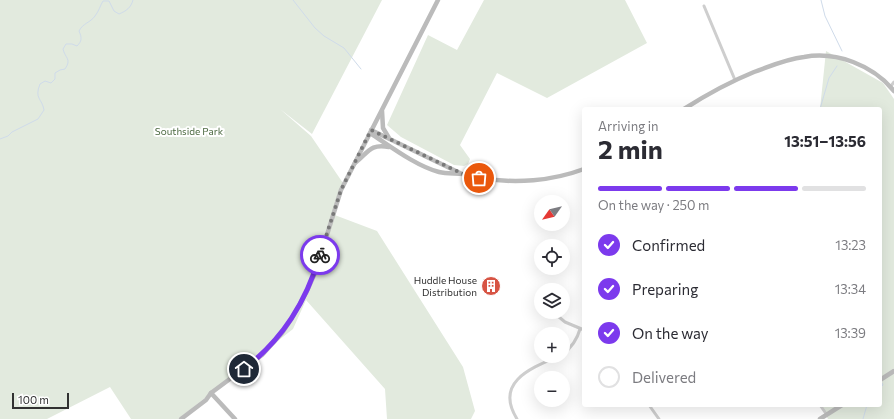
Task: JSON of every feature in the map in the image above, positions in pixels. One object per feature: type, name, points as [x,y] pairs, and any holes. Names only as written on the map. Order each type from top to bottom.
[{"type":"street","points":[[181,419],[206,400],[211,393],[262,355],[282,333],[292,318],[315,273],[341,190],[438,0]]},
{"type":"street","points":[[704,6],[735,80]]},
{"type":"street","points":[[687,107],[707,94],[735,80],[782,62],[804,56],[841,58],[871,71],[892,88],[894,82]]},
{"type":"street","points":[[382,111],[383,128],[387,136],[394,142]]},
{"type":"street","points":[[371,132],[463,174]]},
{"type":"street","points":[[371,132],[391,148],[440,172],[498,180],[523,181],[561,176],[582,170]]},
{"type":"street","points":[[354,164],[371,148],[380,145],[391,148]]},
{"type":"street","points":[[408,157],[411,150]]},
{"type":"street","points":[[562,319],[580,329],[576,341],[570,348]]},
{"type":"street","points":[[517,419],[510,406],[509,399],[513,385],[519,377],[545,363]]},
{"type":"street","points":[[882,379],[894,371]]},
{"type":"street","points":[[211,393],[235,419]]},
{"type":"street","points":[[651,407],[659,419]]},
{"type":"street","points":[[821,407],[826,415]]},
{"type":"street","points":[[820,419],[839,407]]},
{"type":"green space","name":"Southside Park","points":[[0,0],[382,0],[312,134],[280,109],[311,136],[345,186],[332,214],[377,231],[463,367],[475,411],[471,419],[387,419],[385,389],[306,300],[293,329],[178,419],[131,419],[110,387],[47,419],[0,419]]},
{"type":"green space","points":[[484,0],[625,0],[647,43],[547,98],[497,73],[460,145],[470,159],[468,164],[464,166],[454,165],[401,137],[387,125],[428,35],[457,50]]},
{"type":"green space","points":[[826,51],[883,83],[894,99],[894,419],[828,419],[821,407],[882,407],[882,107],[820,107]]},
{"type":"waterway","points":[[0,139],[38,119],[44,110],[38,96],[40,84],[45,81],[51,83],[55,79],[55,73],[65,69],[68,61],[63,49],[66,44],[77,46],[79,44],[81,41],[79,31],[82,26],[95,16],[103,1],[109,1],[114,11],[119,14],[128,9],[133,0]]},
{"type":"waterway","points":[[293,0],[315,28],[324,36],[344,48],[361,69]]},
{"type":"waterway","points":[[821,0],[825,16],[842,51]]},
{"type":"waterway","points":[[821,107],[829,78],[837,66]]},
{"type":"waterway","points":[[863,419],[866,407]]},
{"type":"way so far","points":[[320,255],[341,190],[371,130],[463,174],[479,178]]},
{"type":"place","name":"Huddle House Distribution","points":[[491,286]]},
{"type":"route","points":[[244,369],[262,355],[282,333],[292,318],[315,273],[320,255]]}]
